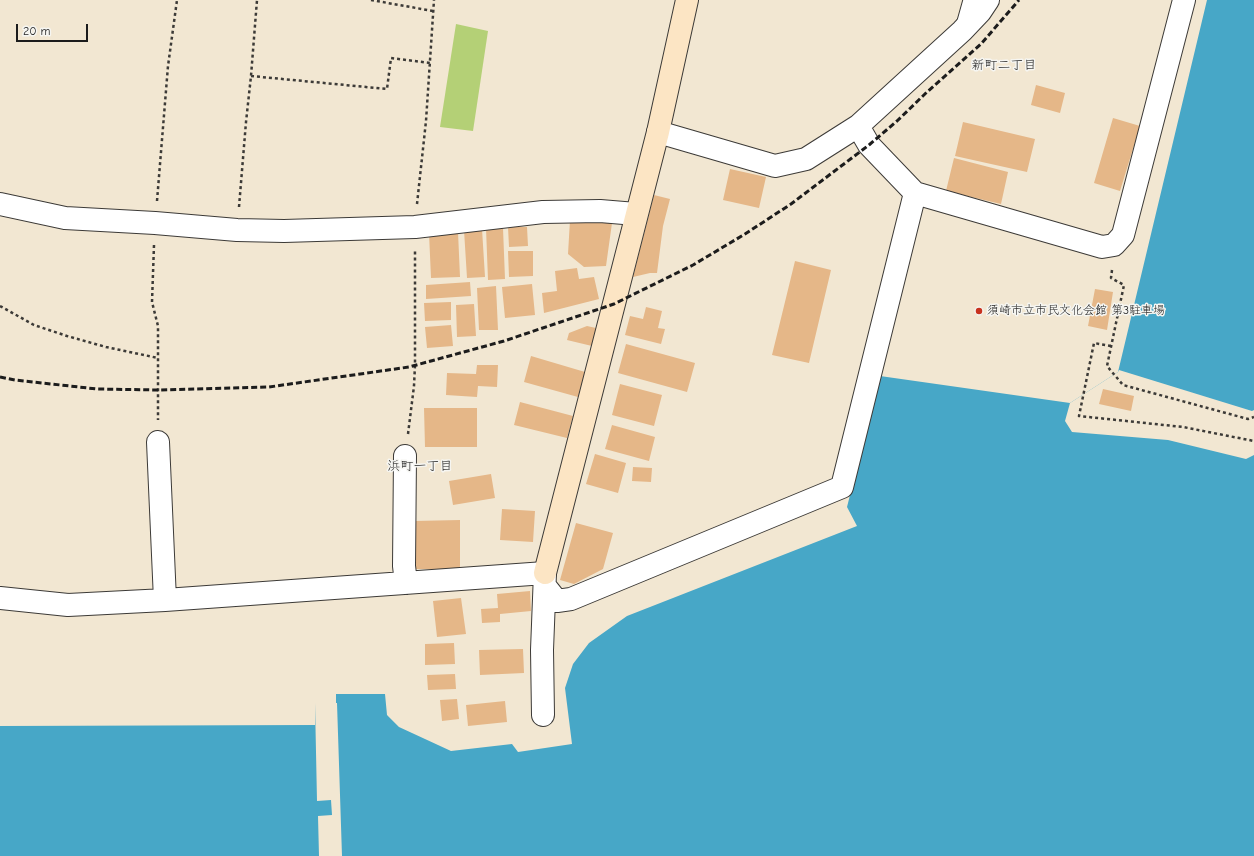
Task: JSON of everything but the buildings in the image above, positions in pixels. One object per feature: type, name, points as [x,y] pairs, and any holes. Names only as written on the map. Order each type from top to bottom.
[{"type":"street","points":[[543,715],[542,650],[545,580],[636,214],[658,132],[687,0]]},
{"type":"street","points":[[658,132],[775,166],[806,159],[858,126],[962,31],[980,12],[988,0]]},
{"type":"street","points":[[858,126],[869,145],[915,193],[1102,247],[1114,245],[1123,235],[1184,0]]},
{"type":"street","points":[[545,580],[557,601],[571,599],[842,487],[915,193]]},
{"type":"street","points":[[0,204],[65,218],[155,223],[237,230],[284,231],[415,227],[543,212],[600,211],[636,214]]},
{"type":"street","points":[[158,442],[165,600]]},
{"type":"street","points":[[405,456],[404,566],[406,583]]},
{"type":"street","points":[[0,598],[68,605],[165,600],[406,583],[545,580]]},
{"type":"lane","points":[[962,31],[970,0]]},
{"type":"path","points":[[158,442],[158,326],[152,302],[155,223],[168,66],[176,0]]},
{"type":"path","points":[[237,230],[257,0]]},
{"type":"path","points":[[371,0],[433,10]]},
{"type":"path","points":[[251,76],[386,89],[391,58],[430,63]]},
{"type":"path","points":[[1114,245],[1111,278],[1124,285],[1107,366],[1123,385],[1248,419],[1254,417]]},
{"type":"path","points":[[0,306],[34,325],[67,336],[106,347],[158,358]]},
{"type":"path","points":[[1111,346],[1094,343],[1079,416],[1183,427],[1254,441]]},
{"type":"green space","points":[[456,24],[488,31],[473,131],[440,127]]},
{"type":"water","points":[[1207,0],[1254,0],[1254,856],[0,856],[0,726],[315,725],[315,703],[336,703],[336,694],[385,694],[387,715],[399,727],[451,751],[512,744],[518,752],[572,744],[565,688],[573,664],[589,643],[627,616],[857,526],[847,507],[880,376],[1070,403],[1118,372]]},
{"type":"pier","points":[[1119,370],[1252,411],[1254,410],[1254,455],[1246,459],[1168,440],[1072,432],[1065,421],[1070,403]]},
{"type":"pier","points":[[315,703],[337,703],[342,856],[319,856],[318,816],[332,815],[331,800],[317,801]]},
{"type":"railway","points":[[0,377],[97,389],[158,390],[269,387],[409,367],[504,341],[614,304],[693,265],[791,204],[869,145],[897,121],[981,44],[1019,0]]},
{"type":"place","name":"須崎市立市民文化会館 第3駐車場","points":[[979,311]]},
{"type":"district","name":"新町二丁目","points":[[1004,65]]},
{"type":"district","name":"浜町一丁目","points":[[420,466]]}]
